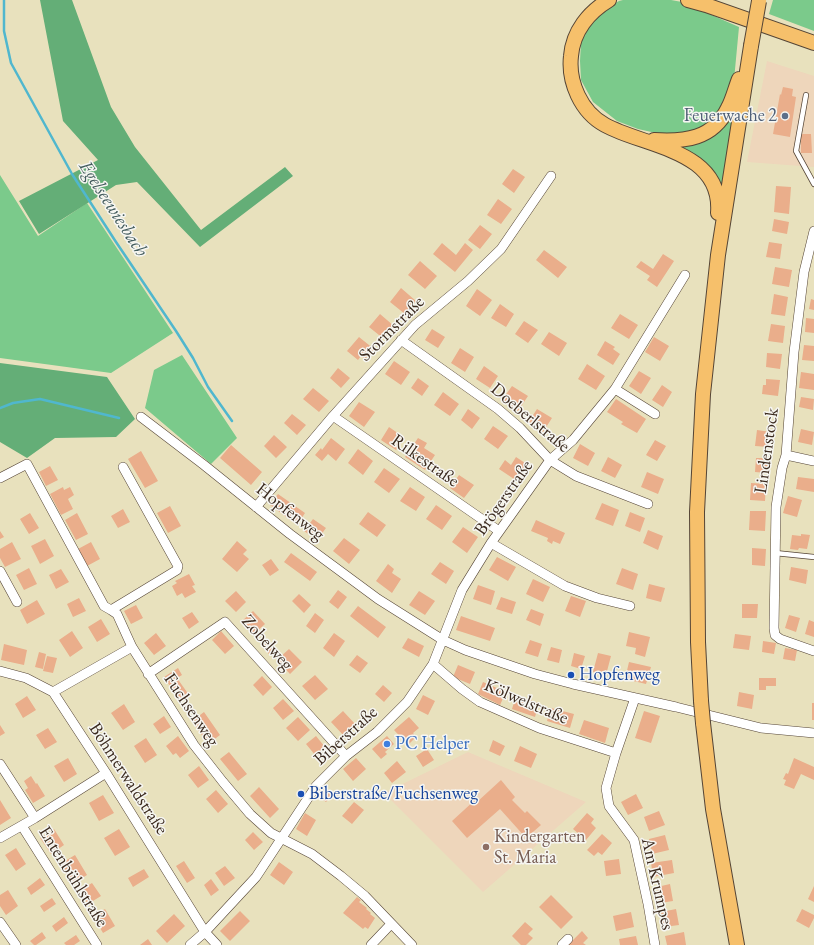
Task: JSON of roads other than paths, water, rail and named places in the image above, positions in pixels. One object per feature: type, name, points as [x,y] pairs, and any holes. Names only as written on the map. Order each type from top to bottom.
[{"type":"main road","points":[[609,0],[592,12],[585,20],[574,39],[571,57],[571,74],[574,87],[582,104],[604,125],[684,156],[697,165],[709,178],[717,194],[719,210],[717,229],[718,255]]},
{"type":"main road","points":[[688,0],[814,43]]},
{"type":"main road","points":[[738,945],[714,809],[701,701],[697,600],[698,490],[703,394],[718,255],[759,1]]},
{"type":"main road","points":[[638,138],[678,141],[689,140],[700,136],[711,128],[720,121],[727,110],[750,52]]},
{"type":"street","name":"Stormstraße","points":[[256,507],[333,416],[415,325],[468,281],[501,249],[551,176]]},
{"type":"street","name":"Lindenstock","points":[[814,231],[804,272],[794,352],[786,455],[782,468],[776,506],[774,628],[775,635],[780,639],[814,651]]},
{"type":"street","name":"Brögerstraße","points":[[443,640],[462,590],[491,543],[550,460],[573,440],[615,390],[685,275]]},
{"type":"street","name":"Doeberlstraße","points":[[401,340],[498,409],[520,428],[550,460],[576,476],[648,504]]},
{"type":"street","points":[[615,390],[655,414]]},
{"type":"street","name":"Rilkestraße","points":[[333,416],[499,531]]},
{"type":"street","name":"Hopfenweg","points":[[141,417],[256,507],[378,599],[443,640],[465,650],[535,674],[573,684],[761,728],[814,733]]},
{"type":"street","points":[[786,455],[814,461]]},
{"type":"street","name":"Fuchsenweg","points":[[0,478],[27,464],[104,606],[117,614],[132,647],[148,674],[194,745],[223,782],[262,826],[271,833],[312,854],[341,876],[365,896],[412,945]]},
{"type":"street","points":[[111,610],[177,570],[178,566],[123,466]]},
{"type":"street","points":[[491,543],[565,586],[597,598],[630,606]]},
{"type":"street","points":[[0,571],[17,602]]},
{"type":"street","name":"Zobelweg","points":[[148,674],[225,622],[346,756]]},
{"type":"street","name":"Biberstraße","points":[[190,945],[205,932],[256,877],[316,786],[346,756],[377,732],[407,702],[433,664],[443,640]]},
{"type":"street","points":[[53,692],[132,647]]},
{"type":"street","name":"Kölwelstraße","points":[[433,664],[462,689],[480,702],[539,728],[616,753]]},
{"type":"street","name":"Böhmerwaldstraße","points":[[0,671],[26,678],[53,692],[106,773],[205,932],[216,945]]},
{"type":"street","name":"Am Krumpes","points":[[635,698],[616,753],[606,788],[610,806],[634,840],[655,945]]},
{"type":"street","points":[[0,764],[35,818]]},
{"type":"street","points":[[0,838],[22,826],[106,773]]},
{"type":"street","name":"Entenbühlstraße","points":[[22,826],[97,945]]},
{"type":"street","points":[[0,922],[16,945]]},
{"type":"street","points":[[371,945],[391,924]]},
{"type":"lane","points":[[806,95],[796,151],[814,184]]},
{"type":"lane","points":[[776,553],[814,557]]},
{"type":"waterway","name":"Egelseewiesbach","points":[[4,0],[4,31],[11,63],[72,174],[176,331],[193,358],[208,387],[232,421]]},
{"type":"waterway","points":[[0,408],[13,403],[40,399],[119,418]]},
{"type":"place","name":"Feuerwache 2","points":[[785,116]]},
{"type":"place","name":"Hopfenweg","points":[[571,675]]},
{"type":"place","name":"PC Helper","points":[[387,744]]},
{"type":"place","name":"Biberstraße/Fuchsenweg","points":[[301,794]]},
{"type":"place","name":"Kindergarten St. Maria","points":[[486,847]]}]
